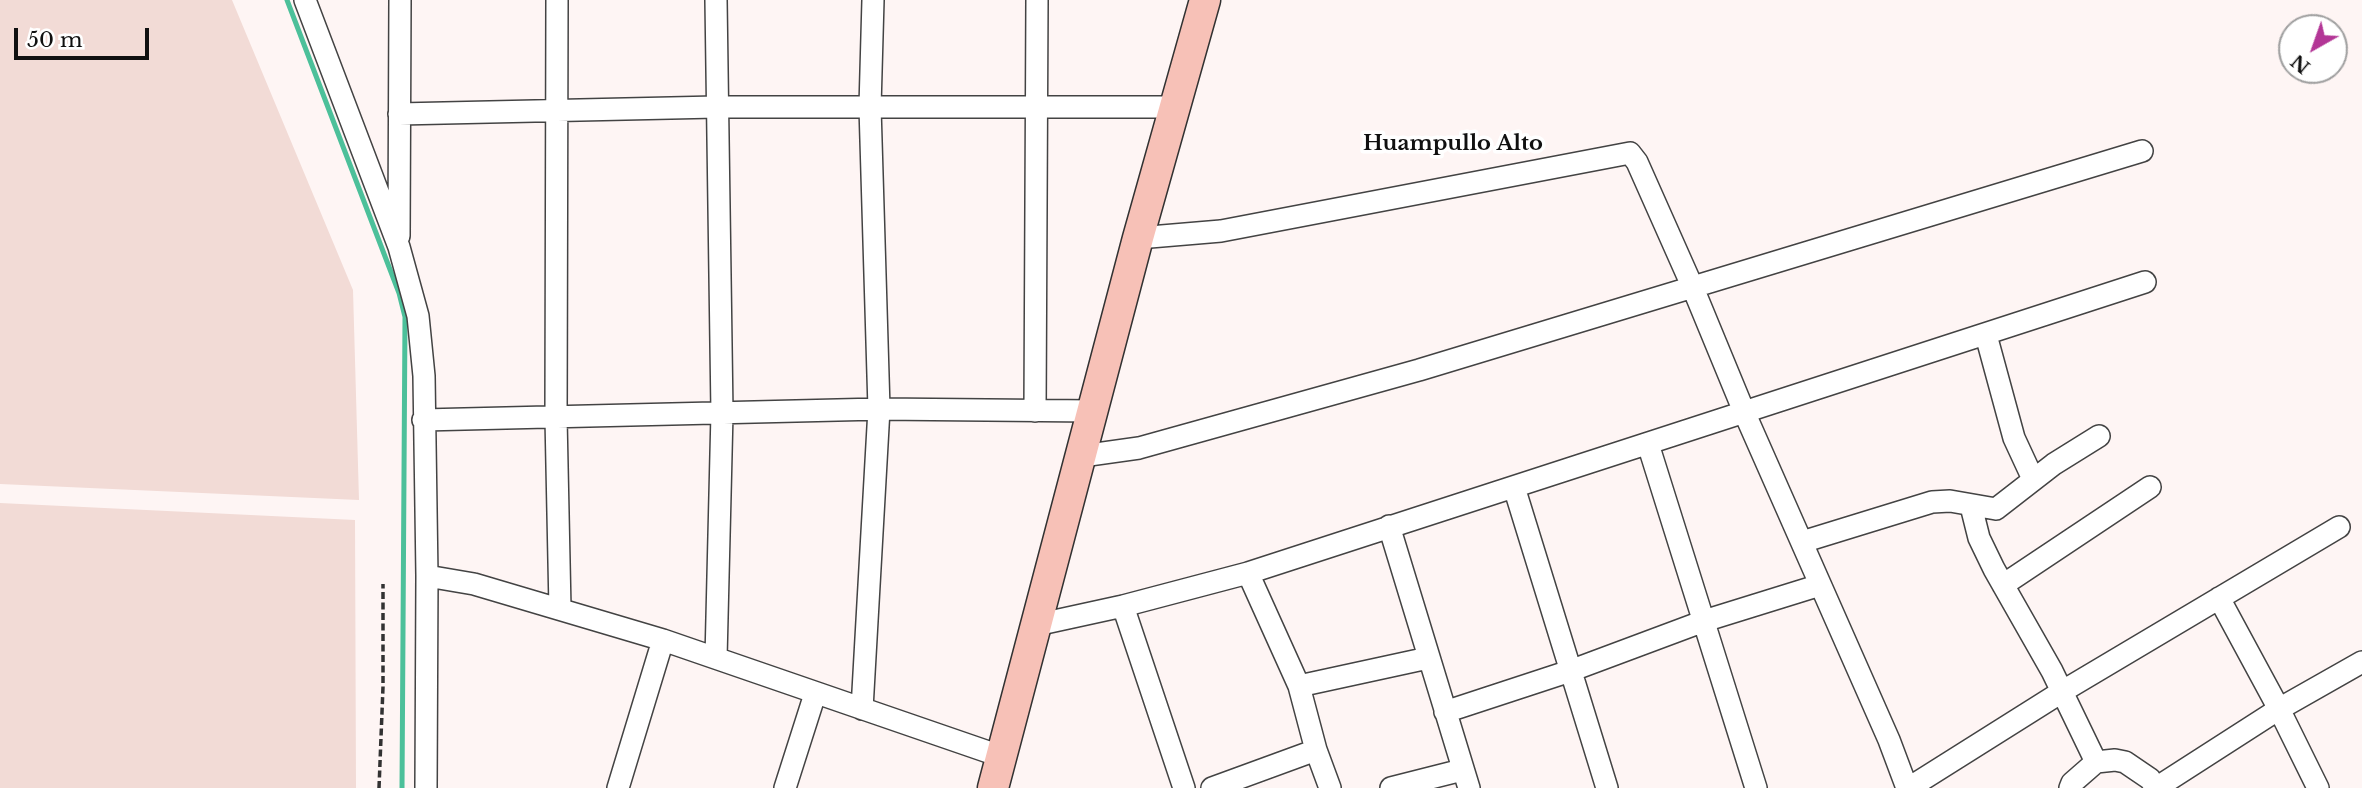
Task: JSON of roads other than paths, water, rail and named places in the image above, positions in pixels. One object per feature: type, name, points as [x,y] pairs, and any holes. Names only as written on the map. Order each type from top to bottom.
[{"type":"main road","points":[[993,788],[1138,238],[1205,0]]},
{"type":"street","points":[[305,0],[399,247],[420,327],[424,376],[427,576],[426,788]]},
{"type":"street","points":[[399,247],[400,0]]},
{"type":"street","points":[[557,0],[556,418],[560,609]]},
{"type":"street","points":[[716,0],[722,413],[716,658]]},
{"type":"street","points":[[862,709],[878,409],[870,107],[873,0]]},
{"type":"street","points":[[1035,411],[1037,0]]},
{"type":"street","points":[[400,114],[716,107],[1176,107]]},
{"type":"street","points":[[1138,238],[1221,231],[1628,152],[1637,162],[1693,288],[1908,788],[2063,691],[2339,527]]},
{"type":"street","points":[[1082,456],[1139,447],[1419,370],[2142,152]]},
{"type":"street","points":[[1036,625],[1248,573],[2146,282]]},
{"type":"street","points":[[1986,335],[2014,438],[2033,479]]},
{"type":"street","points":[[423,420],[878,409],[1094,411]]},
{"type":"street","points":[[1802,542],[1932,502],[1950,501],[1996,509],[2033,479],[2098,436]]},
{"type":"street","points":[[1648,444],[1756,788]]},
{"type":"street","points":[[1514,487],[1607,788]]},
{"type":"street","points":[[2003,585],[2150,487]]},
{"type":"street","points":[[1971,506],[1979,538],[2063,691],[2096,762]]},
{"type":"street","points":[[1389,526],[1466,779],[1391,788]]},
{"type":"street","points":[[1248,573],[1299,686],[1316,750],[1330,788]]},
{"type":"street","points":[[427,576],[474,584],[663,640],[1000,756]]},
{"type":"street","points":[[1445,712],[1570,671],[1704,621],[1820,584]]},
{"type":"street","points":[[2220,598],[2318,788]]},
{"type":"street","points":[[1122,606],[1184,788]]},
{"type":"street","points":[[618,788],[663,640]]},
{"type":"street","points":[[1299,686],[1428,658]]},
{"type":"street","points":[[2070,788],[2096,762],[2115,760],[2125,762],[2150,779],[2156,788],[2279,709],[2362,662]]},
{"type":"street","points":[[785,788],[815,694]]},
{"type":"street","points":[[1212,788],[1316,750]]},
{"type":"waterway","points":[[287,0],[399,293],[405,317],[402,788]]},
{"type":"district","name":"Huampullo Alto","points":[[1453,144]]}]
